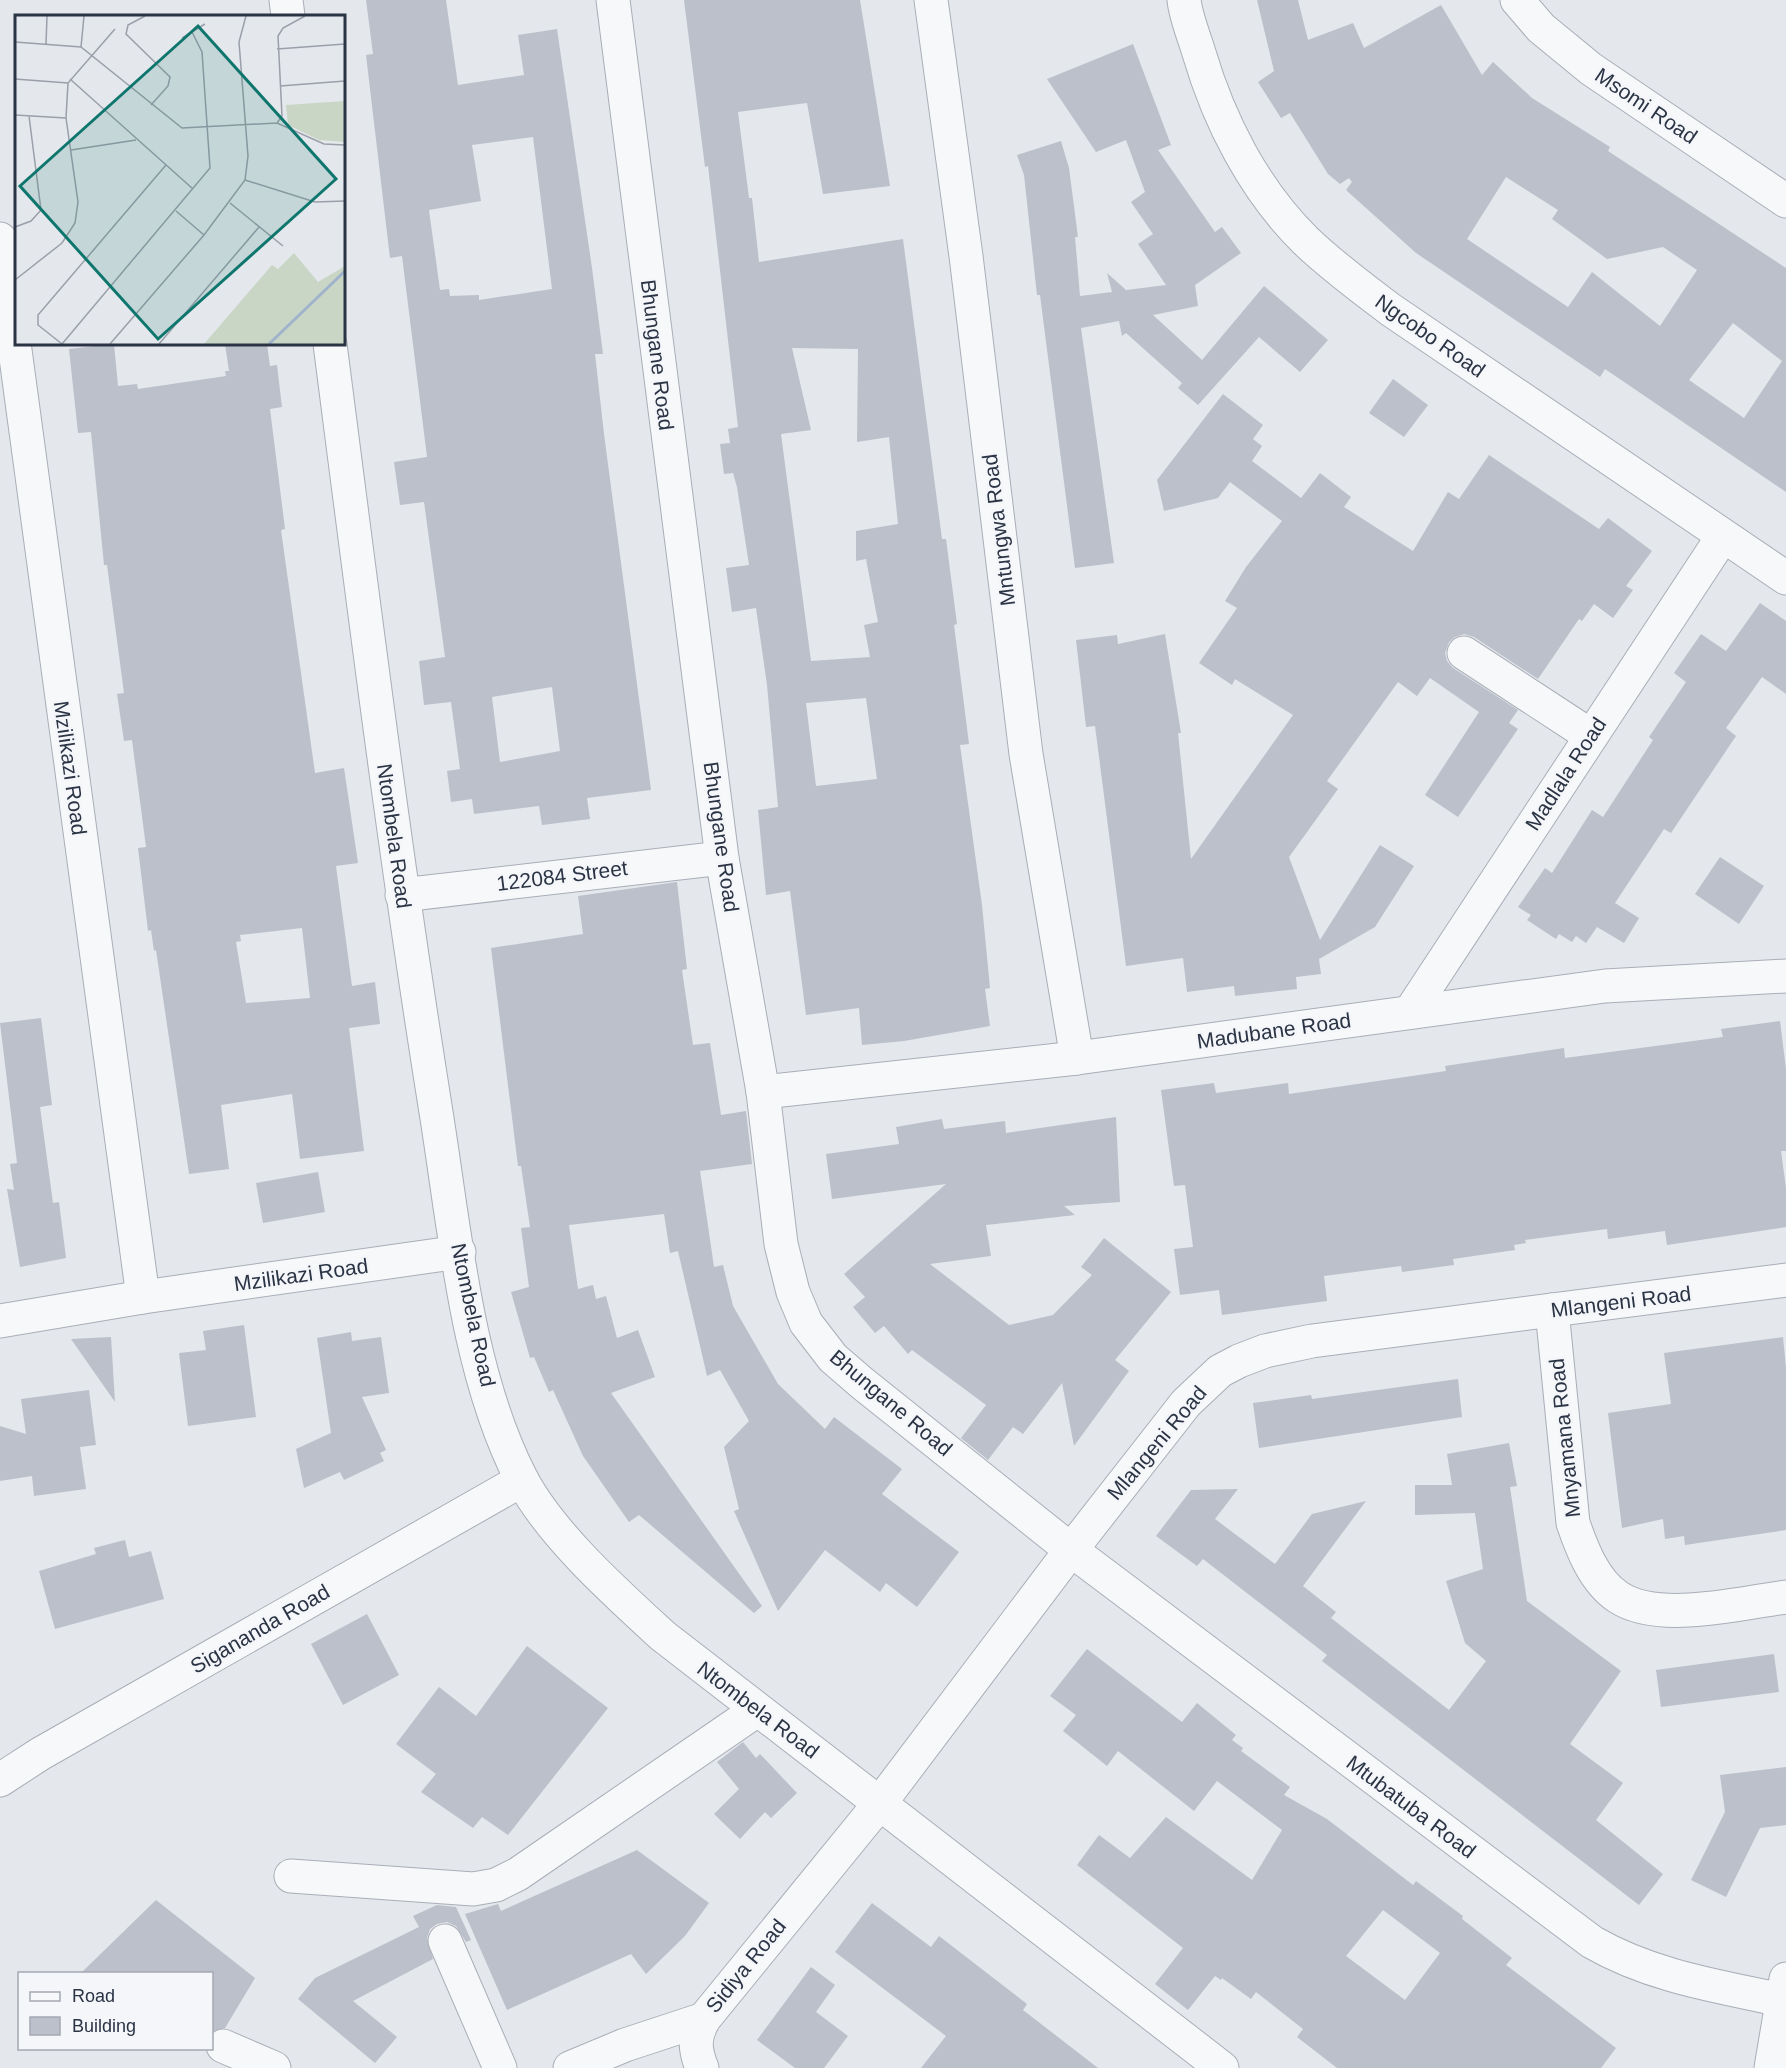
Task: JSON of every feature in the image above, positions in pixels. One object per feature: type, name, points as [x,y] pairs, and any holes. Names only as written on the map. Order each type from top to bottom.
[{"type":"street","points":[[286,0],[288,15]]},
{"type":"street","name":"Bhungane Road","points":[[613,0],[722,858],[763,1092],[781,1244],[793,1292],[806,1323],[833,1358],[1071,1550]]},
{"type":"street","name":"Mntungwa Road","points":[[931,0],[966,256],[1026,754],[1077,1058]]},
{"type":"street","name":"Ngcobo Road","points":[[1184,0],[1204,72],[1232,139],[1272,200],[1305,240],[1391,310],[1786,578]]},
{"type":"street","name":"Msomi Road","points":[[1517,0],[1541,28],[1591,69],[1786,201]]},
{"type":"street","name":"Mzilikazi Road","points":[[0,239],[143,1297]]},
{"type":"street","name":"Ntombela Road","points":[[330,345],[402,895],[459,1252],[478,1358],[499,1423],[522,1480],[561,1534],[614,1591],[663,1636],[1222,2068]]},
{"type":"street","name":"Madlala Road","points":[[1410,1012],[1723,536]]},
{"type":"street","points":[[1464,653],[1591,736]]},
{"type":"street","name":"122084 Street","points":[[402,895],[722,858]]},
{"type":"street","name":"Madubane Road","points":[[763,1092],[1077,1058],[1605,986],[1786,976]]},
{"type":"street","name":"Mzilikazi Road","points":[[0,1321],[143,1297],[459,1252]]},
{"type":"street","name":"Mlangeni Road","points":[[880,1803],[1071,1550],[1186,1403],[1220,1371],[1239,1361],[1266,1352],[1312,1341],[1786,1280]]},
{"type":"street","name":"Mnyamana Road","points":[[1552,1311],[1573,1523],[1584,1554],[1596,1573],[1617,1596],[1640,1608],[1660,1611],[1670,1612],[1786,1597]]},
{"type":"street","name":"Sigananda Road","points":[[0,1780],[40,1754],[522,1480]]},
{"type":"street","name":"Mtubatuba Road","points":[[1071,1550],[1592,1942],[1622,1960],[1652,1971],[1784,1989],[1771,2068]]},
{"type":"street","points":[[291,1876],[473,1888],[496,1885],[518,1874],[757,1710]]},
{"type":"street","name":"Sidiya Road","points":[[570,2068],[625,2045],[704,2019],[880,1803]]},
{"type":"street","points":[[445,1941],[500,2068]]},
{"type":"street","points":[[702,2068],[694,2049],[696,2033],[704,2019]]},
{"type":"street","points":[[224,2046],[274,2068]]},
{"type":"building","points":[[366,0],[446,0],[458,85],[524,75],[518,35],[557,29],[603,354],[595,354],[651,790],[587,798],[590,819],[542,825],[539,806],[474,814],[472,799],[451,802],[447,771],[460,769],[451,702],[424,705],[419,661],[445,657],[424,502],[400,505],[394,462],[427,457],[402,256],[390,258],[366,55],[373,54]],"holes":[[[533,137],[552,289],[479,300],[479,295],[450,296],[449,289],[440,290],[429,210],[481,201],[472,145]],[[552,687],[560,751],[500,762],[492,697]]]},
{"type":"building","points":[[684,0],[860,0],[890,186],[823,194],[807,103],[738,112],[749,198],[752,198],[759,262],[903,239],[942,539],[946,539],[957,624],[954,625],[969,744],[960,745],[982,905],[990,988],[985,989],[990,1026],[904,1041],[862,1045],[859,1008],[806,1015],[790,891],[766,895],[758,810],[778,807],[767,685],[756,608],[732,612],[726,568],[749,565],[737,487],[733,473],[724,474],[720,444],[730,443],[728,429],[738,427],[708,166],[705,167]],"holes":[[[792,348],[858,349],[857,442],[889,437],[898,524],[856,531],[856,561],[866,559],[878,622],[864,625],[870,657],[811,661],[781,434],[811,430]],[[866,698],[877,779],[816,786],[806,703]]]},
{"type":"building","points":[[1257,0],[1298,0],[1308,40],[1353,23],[1364,48],[1441,5],[1482,75],[1493,62],[1532,98],[1610,147],[1608,151],[1786,268],[1786,492],[1605,369],[1600,377],[1416,253],[1346,190],[1352,182],[1349,178],[1340,184],[1328,174],[1290,113],[1281,118],[1258,82],[1274,71]],"holes":[[[1506,177],[1558,210],[1552,219],[1607,259],[1663,247],[1697,270],[1660,326],[1592,272],[1568,307],[1467,239]],[[1733,323],[1782,361],[1744,418],[1689,380]]]},
{"type":"building","points":[[1133,44],[1171,145],[1158,150],[1215,232],[1222,227],[1241,253],[1195,285],[1198,306],[1153,315],[1202,360],[1264,286],[1328,340],[1300,372],[1259,337],[1198,405],[1178,388],[1182,383],[1126,333],[1122,336],[1119,321],[1081,328],[1114,563],[1075,568],[1040,295],[1037,295],[1024,175],[1017,155],[1061,141],[1069,168],[1078,237],[1075,237],[1080,296],[1112,292],[1107,273],[1126,290],[1166,285],[1138,244],[1153,234],[1131,202],[1145,192],[1126,140],[1096,152],[1047,79]]},
{"type":"building","points":[[114,345],[118,386],[137,384],[138,389],[226,376],[225,371],[229,371],[225,345],[267,345],[270,366],[277,365],[282,407],[270,409],[285,529],[281,530],[315,773],[344,768],[358,863],[336,866],[352,986],[375,982],[380,1024],[349,1028],[364,1151],[300,1159],[292,1094],[221,1105],[229,1169],[189,1174],[156,950],[154,951],[151,930],[148,931],[138,848],[146,847],[132,740],[124,741],[117,694],[124,693],[107,565],[104,565],[91,432],[78,433],[69,349]],"holes":[[[302,928],[310,998],[246,1003],[236,942],[241,941],[240,935]]]},
{"type":"building","points":[[1393,379],[1428,405],[1404,437],[1369,413]]},
{"type":"building","points":[[1223,394],[1263,425],[1253,439],[1262,446],[1252,461],[1301,498],[1320,473],[1351,497],[1344,507],[1413,551],[1448,492],[1459,499],[1489,455],[1599,529],[1608,518],[1652,551],[1626,586],[1633,590],[1613,618],[1594,604],[1582,621],[1579,619],[1538,679],[1474,637],[1464,634],[1449,642],[1445,653],[1447,661],[1453,668],[1518,710],[1509,723],[1518,729],[1458,817],[1425,795],[1479,712],[1430,678],[1417,696],[1398,682],[1327,781],[1338,789],[1289,857],[1320,940],[1380,845],[1414,866],[1375,927],[1319,959],[1321,974],[1296,977],[1297,989],[1235,996],[1234,986],[1187,992],[1183,958],[1126,966],[1095,726],[1086,727],[1076,640],[1117,635],[1118,644],[1165,634],[1181,733],[1178,733],[1191,859],[1293,715],[1235,679],[1232,685],[1199,663],[1237,608],[1225,601],[1246,567],[1282,521],[1230,482],[1218,498],[1164,511],[1157,480]]},
{"type":"building","points":[[1760,603],[1786,621],[1786,694],[1762,677],[1726,728],[1736,736],[1671,833],[1664,829],[1615,903],[1639,918],[1624,943],[1597,927],[1586,943],[1576,936],[1572,942],[1559,934],[1556,939],[1527,920],[1531,915],[1518,907],[1545,868],[1552,873],[1592,810],[1603,817],[1653,740],[1649,737],[1686,682],[1674,673],[1701,634],[1726,651]]},
{"type":"building","points":[[1720,857],[1764,886],[1739,924],[1695,894]]},
{"type":"building","points":[[677,882],[687,969],[682,970],[693,1045],[710,1043],[721,1115],[746,1111],[752,1164],[700,1171],[714,1267],[723,1265],[733,1306],[778,1384],[825,1429],[834,1417],[902,1469],[882,1494],[959,1552],[917,1607],[886,1583],[880,1592],[825,1550],[778,1611],[734,1511],[739,1509],[724,1447],[749,1421],[720,1370],[707,1376],[678,1251],[670,1253],[664,1214],[569,1225],[578,1289],[593,1285],[596,1299],[606,1296],[617,1338],[638,1330],[655,1377],[611,1393],[762,1606],[754,1613],[639,1515],[629,1522],[583,1456],[553,1390],[549,1392],[534,1357],[530,1358],[511,1292],[529,1287],[521,1228],[530,1227],[521,1166],[518,1166],[491,948],[583,934],[578,896]]},
{"type":"building","points":[[41,1018],[52,1105],[40,1107],[53,1203],[59,1202],[66,1258],[20,1267],[7,1189],[14,1190],[10,1164],[17,1163],[0,1023]]},
{"type":"building","points":[[1780,1021],[1786,1069],[1786,1151],[1781,1151],[1786,1188],[1786,1227],[1667,1245],[1665,1231],[1608,1239],[1607,1229],[1525,1240],[1526,1243],[1514,1245],[1515,1250],[1453,1259],[1454,1265],[1402,1272],[1401,1266],[1324,1276],[1327,1301],[1222,1315],[1219,1290],[1180,1295],[1174,1249],[1193,1247],[1185,1185],[1174,1186],[1161,1090],[1214,1083],[1216,1093],[1288,1083],[1289,1094],[1446,1071],[1445,1066],[1564,1048],[1565,1058],[1723,1037],[1721,1029]]},
{"type":"building","points":[[1116,1117],[1120,1202],[1064,1206],[1075,1215],[986,1225],[991,1256],[930,1264],[1009,1325],[1053,1315],[1092,1275],[1081,1267],[1104,1238],[1171,1292],[1115,1360],[1129,1371],[1074,1446],[1062,1383],[1023,1434],[1013,1427],[988,1460],[961,1438],[986,1405],[912,1350],[908,1354],[884,1326],[875,1333],[853,1307],[865,1297],[844,1274],[946,1184],[832,1199],[826,1154],[899,1144],[896,1127],[942,1119],[944,1129],[1005,1121],[1006,1133]]},
{"type":"building","points":[[318,1172],[325,1212],[263,1223],[256,1183]]},
{"type":"building","points":[[244,1325],[256,1417],[188,1426],[179,1353],[206,1350],[203,1331]]},
{"type":"building","points":[[351,1332],[352,1341],[381,1337],[389,1393],[362,1397],[386,1450],[380,1453],[384,1461],[344,1480],[340,1472],[304,1488],[296,1449],[331,1433],[317,1338]]},
{"type":"building","points":[[111,1337],[115,1402],[71,1339]]},
{"type":"building","points":[[1783,1337],[1786,1368],[1786,1530],[1685,1545],[1684,1536],[1665,1539],[1663,1519],[1622,1528],[1608,1413],[1671,1404],[1664,1353]]},
{"type":"building","points":[[1458,1379],[1462,1417],[1259,1448],[1253,1403],[1311,1395],[1312,1399]]},
{"type":"building","points":[[89,1390],[96,1445],[80,1447],[86,1489],[34,1496],[32,1476],[0,1481],[0,1426],[26,1434],[21,1399]]},
{"type":"building","points":[[1509,1443],[1517,1486],[1510,1487],[1527,1601],[1621,1671],[1570,1744],[1623,1783],[1596,1820],[1663,1874],[1639,1905],[1322,1661],[1327,1655],[1203,1559],[1197,1566],[1156,1536],[1191,1490],[1238,1489],[1215,1519],[1275,1564],[1312,1514],[1366,1501],[1303,1586],[1336,1612],[1331,1618],[1449,1710],[1486,1661],[1465,1643],[1446,1581],[1483,1569],[1475,1513],[1415,1515],[1415,1485],[1452,1485],[1447,1454]]},
{"type":"building","points":[[125,1540],[129,1557],[151,1551],[164,1599],[55,1629],[39,1571],[96,1554],[94,1548]]},
{"type":"building","points":[[367,1614],[399,1675],[343,1705],[311,1644]]},
{"type":"building","points":[[527,1646],[608,1708],[508,1835],[482,1817],[473,1828],[421,1792],[436,1774],[396,1744],[439,1687],[476,1716]]},
{"type":"building","points":[[1087,1649],[1182,1722],[1197,1703],[1236,1735],[1232,1740],[1243,1748],[1241,1751],[1290,1787],[1284,1795],[1327,1819],[1413,1885],[1416,1881],[1463,1916],[1462,1919],[1512,1958],[1506,1965],[1616,2048],[1601,2068],[1337,2068],[1297,2037],[1303,2029],[1256,1992],[1251,1999],[1222,1978],[1221,1980],[1215,1976],[1188,2010],[1155,1984],[1183,1948],[1077,1865],[1099,1835],[1130,1858],[1166,1817],[1252,1880],[1282,1830],[1217,1781],[1194,1811],[1118,1751],[1107,1766],[1063,1731],[1076,1715],[1050,1696]],"holes":[[[1383,1910],[1440,1953],[1405,2000],[1346,1956]]]},
{"type":"building","points":[[1774,1654],[1779,1692],[1661,1707],[1656,1670]]},
{"type":"building","points":[[743,1742],[756,1758],[760,1754],[797,1793],[771,1818],[765,1812],[740,1839],[714,1814],[739,1789],[717,1762]]},
{"type":"building","points":[[1786,1767],[1786,1825],[1760,1828],[1726,1897],[1691,1880],[1725,1812],[1720,1775]]},
{"type":"building","points":[[637,1850],[709,1903],[685,1936],[646,1974],[631,1954],[507,2010],[465,1914],[498,1904],[501,1911]]},
{"type":"building","points":[[156,1900],[255,1978],[225,2028],[213,2031],[213,1972],[82,1972]]},
{"type":"building","points":[[872,1903],[931,1947],[939,1936],[1027,2004],[1023,2010],[1098,2068],[921,2068],[946,2036],[835,1952]]},
{"type":"building","points":[[437,1905],[456,1907],[471,1940],[466,1942],[456,1926],[447,1922],[437,1924],[430,1929],[427,1938],[433,1959],[353,2001],[397,2037],[375,2063],[298,1999],[315,1978],[419,1927],[413,1916]]},
{"type":"building","points":[[811,1967],[835,1985],[816,2012],[848,2036],[824,2068],[795,2068],[757,2040]]}]
